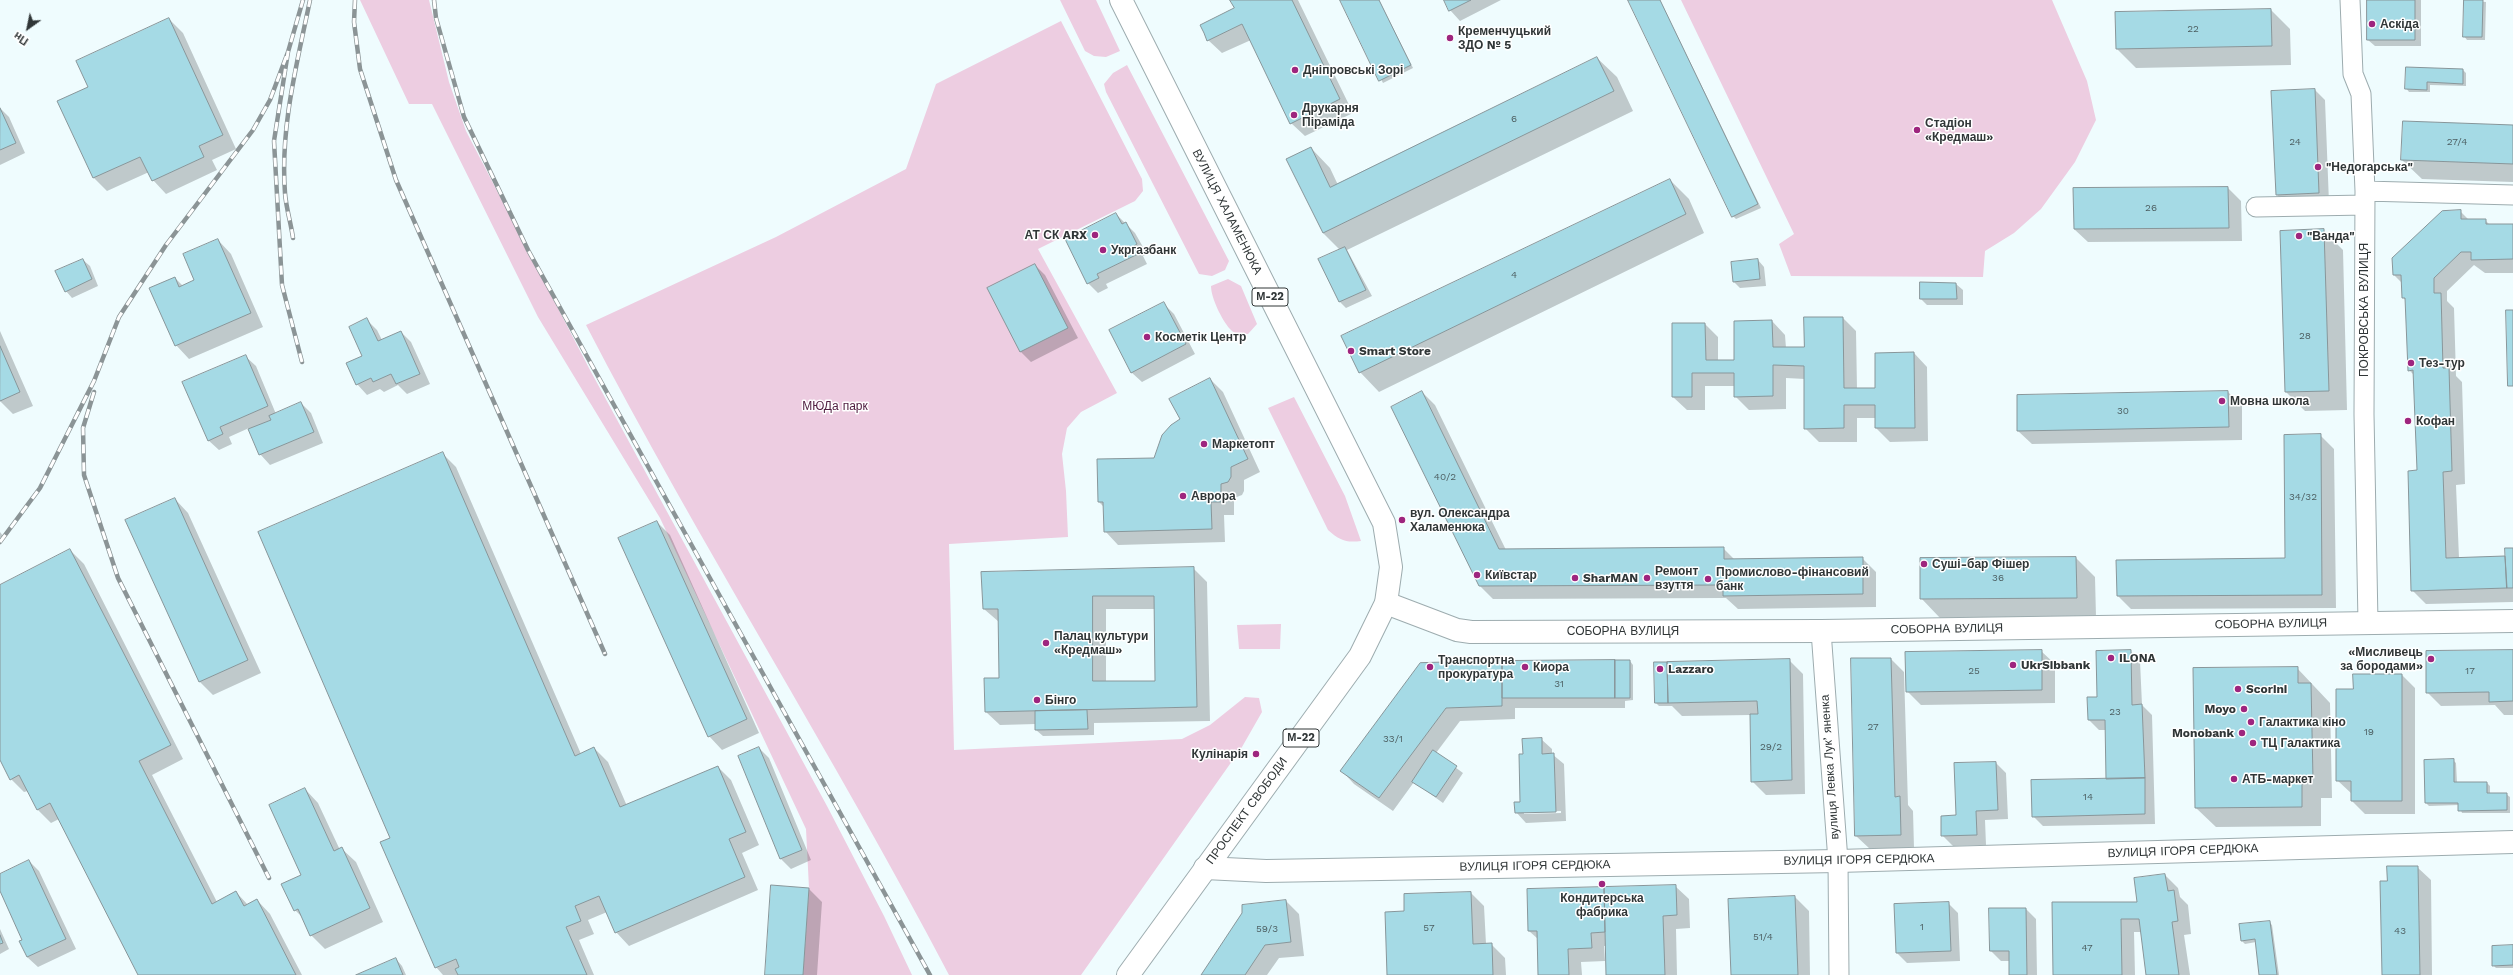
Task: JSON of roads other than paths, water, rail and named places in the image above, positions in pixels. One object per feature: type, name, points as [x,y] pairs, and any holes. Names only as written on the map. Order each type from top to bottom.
[{"type":"main road","name":"ВУЛИЦЯ ХАЛАМЕНЮКА","points":[[1120,0],[1384,523],[1391,567],[1386,603]]},
{"type":"main road","name":"СОБОРНА ВУЛИЦЯ","points":[[1386,603],[1457,630],[1471,632],[1821,631],[2513,621]]},
{"type":"main road","name":"ПРОСПЕКТ СВОБОДИ","points":[[1128,975],[1357,661],[1373,633],[1386,603]]},
{"type":"main road","name":"ВУЛИЦЯ ІГОРЯ СЕРДЮКА","points":[[1205,868],[1266,871],[1838,861],[2513,842]]},
{"type":"street","name":"ПОКРОВСЬКА ВУЛИЦЯ","points":[[2350,0],[2353,74],[2361,94],[2365,198],[2364,414],[2368,622]]},
{"type":"street","points":[[2256,207],[2365,198],[2513,195]]},
{"type":"street","name":"вулиця Левка Лукʼяненка","points":[[1821,631],[1838,861],[1839,975]]},
{"type":"railway","points":[[302,362],[282,285],[274,141],[288,52],[303,0]]},
{"type":"railway","points":[[293,238],[285,193],[285,144],[287,120],[295,72],[310,0]]},
{"type":"railway","points":[[355,0],[354,22],[360,69],[396,180],[605,654]]},
{"type":"railway","points":[[434,0],[436,18],[464,117],[528,250],[930,975]]},
{"type":"railway","points":[[0,542],[40,488],[94,381],[119,317],[166,245],[253,130],[270,100],[288,52]]},
{"type":"railway","points":[[94,392],[83,428],[84,475],[118,578],[269,878]]},
{"type":"place","name":"Аскіда","points":[[2372,24]]},
{"type":"place","name":"Кременчуцький ЗДО № 5","points":[[1450,38]]},
{"type":"place","name":"Дніпровські Зорі","points":[[1295,70]]},
{"type":"place","name":"Друкарня Піраміда","points":[[1294,115]]},
{"type":"place","name":"Стадіон «Кредмаш»","points":[[1917,130]]},
{"type":"place","name":"\"Недогарська\"","points":[[2318,167]]},
{"type":"place","name":"АТ СК ARX","points":[[1095,235]]},
{"type":"place","name":"\"Ванда\"","points":[[2299,236]]},
{"type":"place","name":"Укргазбанк","points":[[1103,250]]},
{"type":"place","name":"Косметік Центр","points":[[1147,337]]},
{"type":"place","name":"Smart Store","points":[[1351,351]]},
{"type":"place","name":"Тез-тур","points":[[2411,363]]},
{"type":"place","name":"Мовна школа","points":[[2222,401]]},
{"type":"place","name":"Кофан","points":[[2408,421]]},
{"type":"place","name":"Маркетопт","points":[[1204,444]]},
{"type":"place","name":"Аврора","points":[[1183,496]]},
{"type":"place","name":"вул. Олександра Халаменюка","points":[[1402,520]]},
{"type":"place","name":"Суші-бар Фішер","points":[[1924,564]]},
{"type":"place","name":"Київстар","points":[[1477,575]]},
{"type":"place","name":"SharMAN","points":[[1575,578]]},
{"type":"place","name":"Ремонт взуття","points":[[1647,578]]},
{"type":"place","name":"Промислово-фінансовий банк","points":[[1708,579]]},
{"type":"place","name":"Палац культури «Кредмаш»","points":[[1046,643]]},
{"type":"place","name":"ILONA","points":[[2111,658]]},
{"type":"place","name":"«Мисливець за бородами»","points":[[2431,659]]},
{"type":"place","name":"UkrSibbank","points":[[2013,665]]},
{"type":"place","name":"Транспортна прокуратура","points":[[1430,667]]},
{"type":"place","name":"Киора","points":[[1525,667]]},
{"type":"place","name":"Lazzaro","points":[[1660,669]]},
{"type":"place","name":"Scorini","points":[[2238,689]]},
{"type":"place","name":"Бінго","points":[[1037,700]]},
{"type":"place","name":"Moyo","points":[[2244,709]]},
{"type":"place","name":"Галактика кіно","points":[[2251,722]]},
{"type":"place","name":"Monobank","points":[[2242,733]]},
{"type":"place","name":"ТЦ Галактика","points":[[2253,743]]},
{"type":"place","name":"Кулінарія","points":[[1256,754]]},
{"type":"place","name":"АТБ-маркет","points":[[2234,779]]},
{"type":"place","name":"Кондитерська фабрика","points":[[1602,884]]},
{"type":"park label","name":"МЮДа парк","points":[[835,406]]}]
